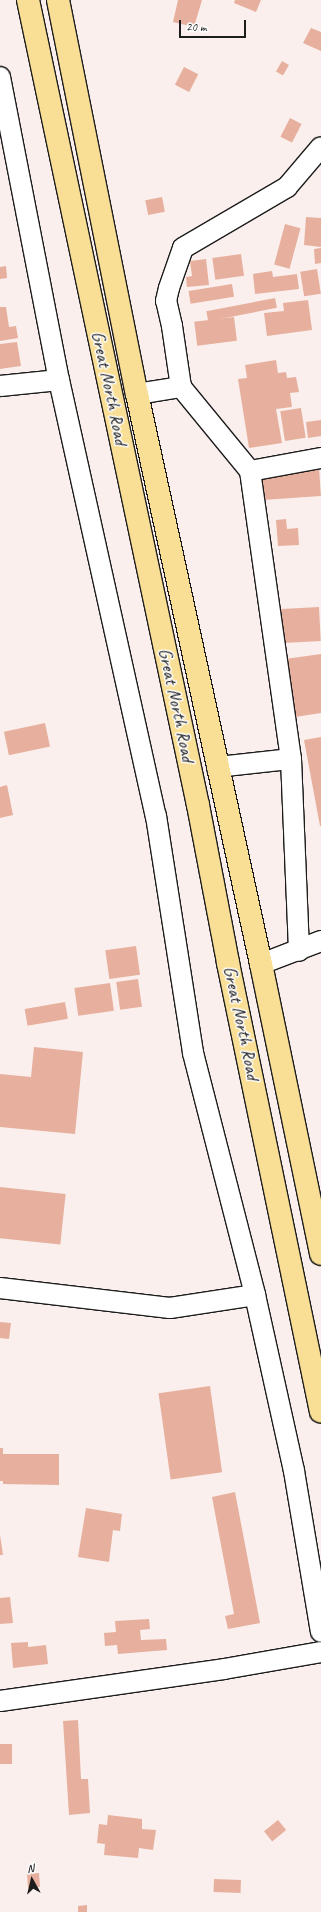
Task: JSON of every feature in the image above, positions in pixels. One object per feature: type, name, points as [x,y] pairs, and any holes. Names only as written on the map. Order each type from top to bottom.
[{"type":"main road","name":"Great North Road","points":[[28,0],[198,805],[228,963],[321,1411]]},
{"type":"main road","name":"Great North Road","points":[[58,0],[137,394],[261,964],[321,1254]]},
{"type":"street","points":[[0,77],[59,380],[156,816],[193,1053],[254,1295],[294,1471],[321,1632]]},
{"type":"street","points":[[299,951],[291,759],[250,471],[181,387],[172,326],[166,301],[183,248],[287,187],[321,147]]},
{"type":"street","points":[[0,386],[59,380]]},
{"type":"street","points":[[137,394],[181,387]]},
{"type":"street","points":[[250,471],[320,458]]},
{"type":"street","points":[[217,767],[291,759]]},
{"type":"street","points":[[261,964],[299,951],[321,941]]},
{"type":"street","points":[[0,1288],[170,1308],[254,1295]]},
{"type":"street","points":[[0,1701],[224,1669],[321,1652]]},
{"type":"building","points":[[178,0],[202,0],[194,27],[173,22]]},
{"type":"building","points":[[235,0],[261,0],[256,12],[234,3]]},
{"type":"building","points":[[311,28],[321,32],[321,51],[303,43]]},
{"type":"building","points":[[282,61],[289,65],[283,75],[276,71]]},
{"type":"building","points":[[184,67],[198,74],[189,92],[175,85]]},
{"type":"building","points":[[290,118],[302,124],[292,143],[280,137]]},
{"type":"building","points":[[162,197],[165,212],[148,215],[145,200]]},
{"type":"building","points":[[306,217],[321,218],[321,247],[304,245]]},
{"type":"building","points":[[285,224],[300,228],[290,269],[274,265]]},
{"type":"building","points":[[321,248],[321,263],[315,264],[314,249]]},
{"type":"building","points":[[241,254],[244,276],[215,280],[212,258]]},
{"type":"building","points":[[206,259],[209,285],[187,287],[186,277],[192,276],[190,261]]},
{"type":"building","points":[[6,266],[7,278],[0,279],[0,267]]},
{"type":"building","points":[[317,269],[321,294],[304,296],[300,272]]},
{"type":"building","points":[[272,271],[273,277],[297,274],[299,289],[255,294],[253,274]]},
{"type":"building","points":[[232,284],[234,297],[191,304],[189,291]]},
{"type":"building","points":[[275,298],[277,308],[208,321],[206,311]]},
{"type":"building","points":[[308,300],[312,330],[267,336],[264,313],[284,311],[283,303]]},
{"type":"building","points":[[0,307],[6,307],[9,327],[16,326],[18,338],[0,341]]},
{"type":"building","points":[[234,317],[237,341],[197,346],[194,322]]},
{"type":"building","points":[[17,342],[21,366],[0,369],[0,344]]},
{"type":"building","points":[[276,360],[278,373],[286,372],[287,378],[296,377],[299,392],[290,393],[292,407],[276,409],[282,443],[249,448],[238,379],[247,378],[245,365]]},
{"type":"building","points":[[301,408],[306,438],[285,441],[280,411]]},
{"type":"building","points":[[321,420],[321,436],[308,438],[306,422]]},
{"type":"building","points":[[319,468],[321,496],[259,500],[257,472]]},
{"type":"building","points":[[286,519],[287,529],[298,528],[299,545],[278,546],[276,520]]},
{"type":"building","points":[[319,607],[321,641],[274,643],[272,609]]},
{"type":"building","points":[[321,654],[321,713],[295,717],[285,659]]},
{"type":"building","points":[[45,723],[50,746],[9,755],[4,732]]},
{"type":"building","points":[[321,737],[321,826],[320,826],[304,740]]},
{"type":"building","points":[[7,785],[13,815],[0,818],[0,787]]},
{"type":"building","points":[[136,946],[140,975],[109,979],[105,950]]},
{"type":"building","points":[[138,979],[142,1007],[120,1010],[116,982]]},
{"type":"building","points":[[110,983],[114,1011],[78,1016],[74,988]]},
{"type":"building","points":[[65,1002],[68,1019],[28,1026],[25,1009]]},
{"type":"building","points":[[34,1047],[83,1052],[75,1134],[0,1127],[0,1074],[31,1077]]},
{"type":"building","points":[[0,1187],[66,1194],[60,1245],[0,1238]]},
{"type":"building","points":[[0,1322],[11,1323],[9,1339],[0,1338]]},
{"type":"building","points":[[210,1386],[222,1472],[171,1479],[159,1393]]},
{"type":"building","points":[[0,1448],[3,1448],[3,1454],[59,1454],[59,1485],[3,1484],[3,1481],[0,1481]]},
{"type":"building","points":[[235,1492],[260,1623],[228,1629],[225,1616],[234,1614],[212,1497]]},
{"type":"building","points":[[86,1508],[122,1514],[120,1531],[113,1530],[109,1562],[78,1557]]},
{"type":"building","points":[[0,1535],[3,1555],[0,1555]]},
{"type":"building","points":[[10,1597],[13,1623],[0,1624],[0,1598]]},
{"type":"building","points":[[149,1619],[150,1629],[140,1630],[141,1640],[166,1639],[167,1650],[118,1654],[117,1645],[105,1646],[104,1633],[116,1632],[115,1621]]},
{"type":"building","points":[[28,1642],[28,1647],[46,1645],[48,1664],[13,1668],[11,1643]]},
{"type":"building","points":[[78,1720],[81,1779],[88,1779],[90,1813],[69,1815],[63,1721]]},
{"type":"building","points":[[0,1744],[12,1744],[12,1764],[0,1764]]},
{"type":"building","points":[[108,1815],[142,1819],[142,1829],[156,1830],[153,1850],[139,1848],[138,1858],[104,1855],[105,1844],[97,1843],[99,1824],[107,1825]]},
{"type":"building","points":[[278,1820],[286,1830],[272,1841],[264,1831]]},
{"type":"building","points":[[39,1873],[40,1887],[28,1888],[27,1874]]},
{"type":"building","points":[[214,1879],[241,1880],[241,1893],[214,1892]]},
{"type":"building","points":[[87,1905],[87,1912],[78,1912],[78,1906]]}]
